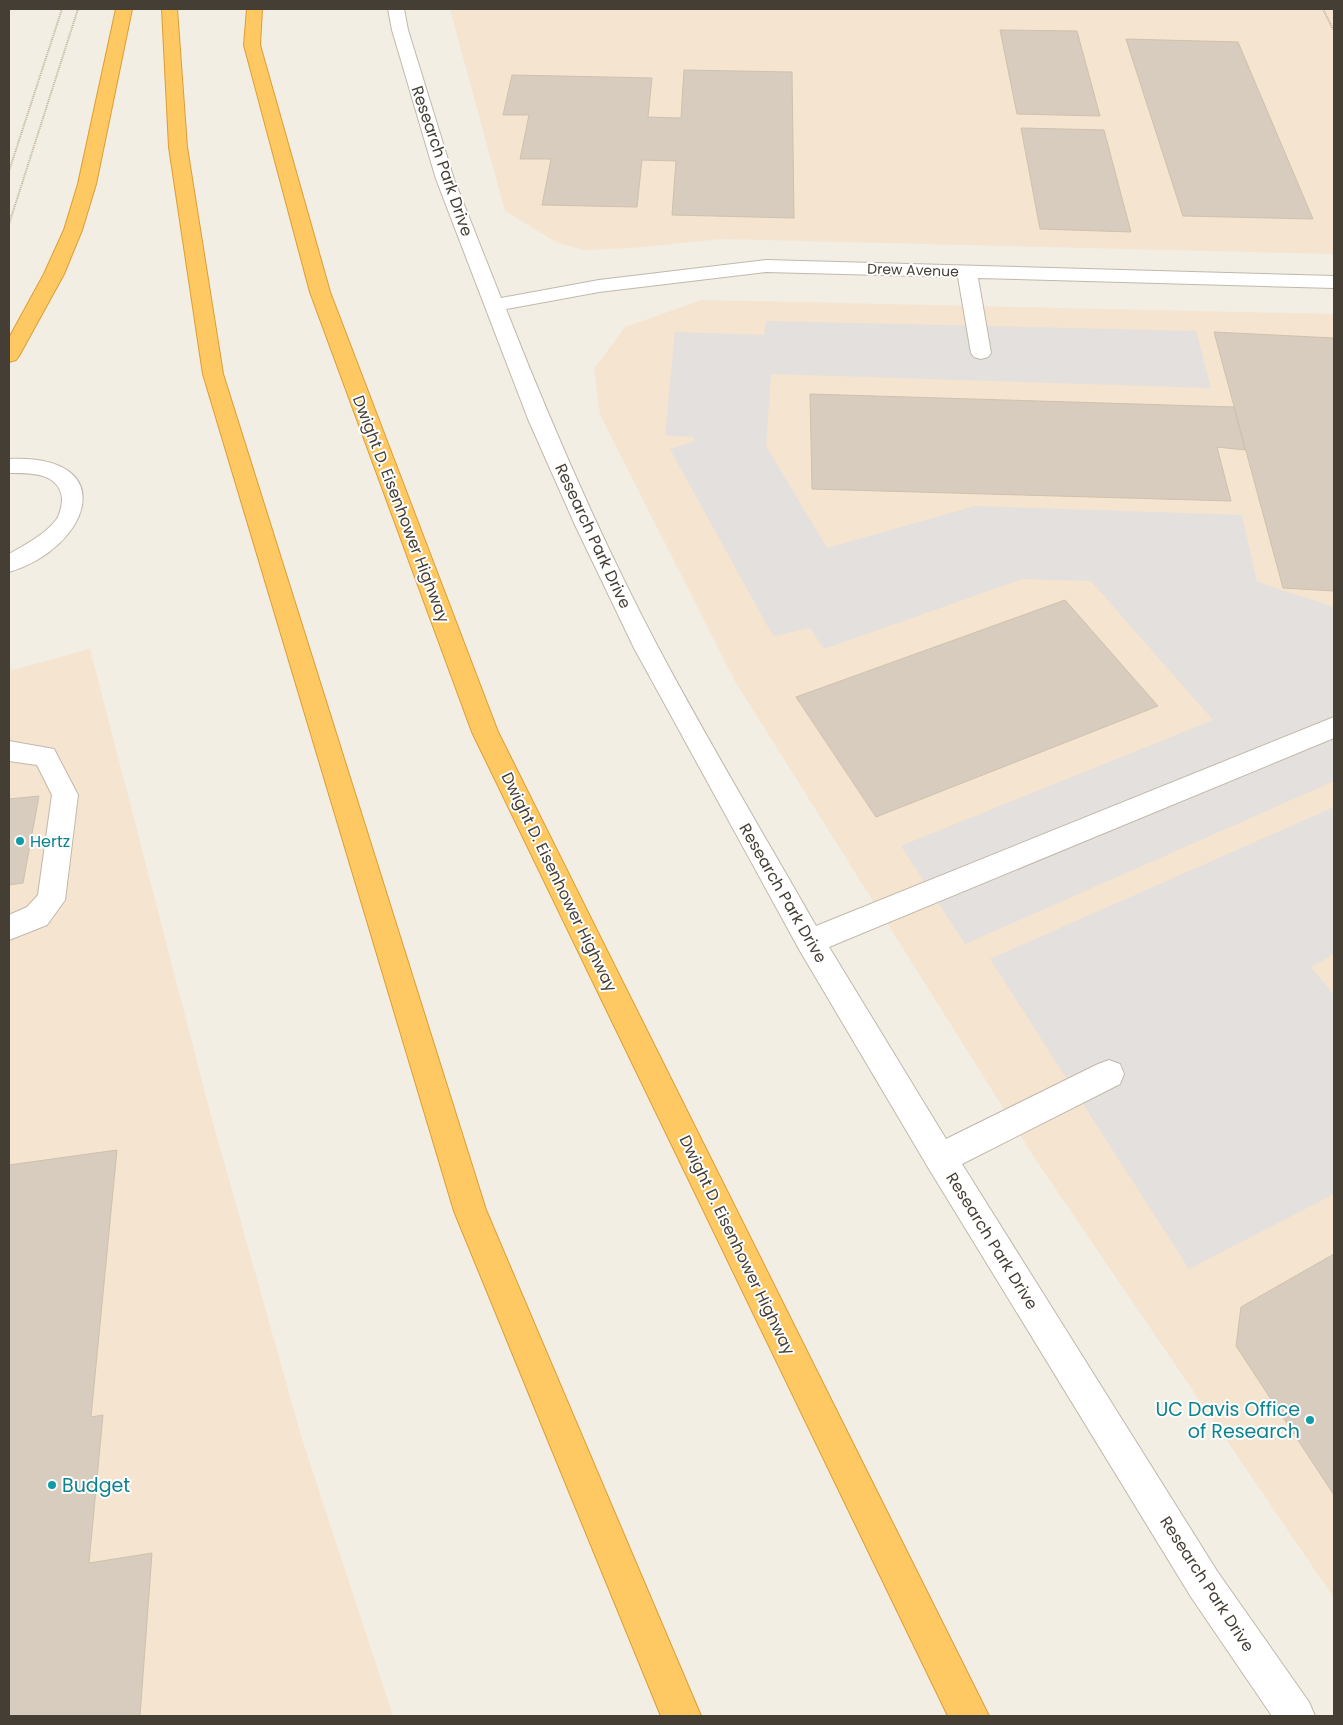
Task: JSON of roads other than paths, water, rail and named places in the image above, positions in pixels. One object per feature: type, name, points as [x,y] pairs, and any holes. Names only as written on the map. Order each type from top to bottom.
[{"type":"highway","points":[[9,356],[54,274],[73,230],[86,184],[124,9]]},
{"type":"highway","points":[[169,9],[178,147],[213,374],[470,1212],[681,1716]]},
{"type":"highway","name":"Dwight D. Eisenhower Highway","points":[[254,9],[252,45],[320,292],[485,732],[969,1716]]},
{"type":"street","name":"Research Park Drive","points":[[396,9],[400,30],[444,179],[542,427],[586,525],[646,648],[810,942],[940,1158],[1204,1584],[1295,1716]]},
{"type":"street","name":"Drew Avenue","points":[[494,305],[599,286],[766,266],[1334,282]]},
{"type":"street","points":[[967,272],[981,353]]},
{"type":"street","points":[[9,466],[19,465],[52,470],[64,478],[73,492],[73,506],[66,522],[51,538],[9,564]]},
{"type":"street","points":[[810,942],[1334,727]]},
{"type":"street","points":[[9,751],[45,756],[64,795],[51,900],[37,916],[9,928]]},
{"type":"street","points":[[940,1158],[1109,1074]]},
{"type":"place","name":"Hertz","points":[[20,841]]},
{"type":"place","name":"UC Davis Office of Research","points":[[1310,1420]]},
{"type":"place","name":"Budget","points":[[52,1485]]}]
